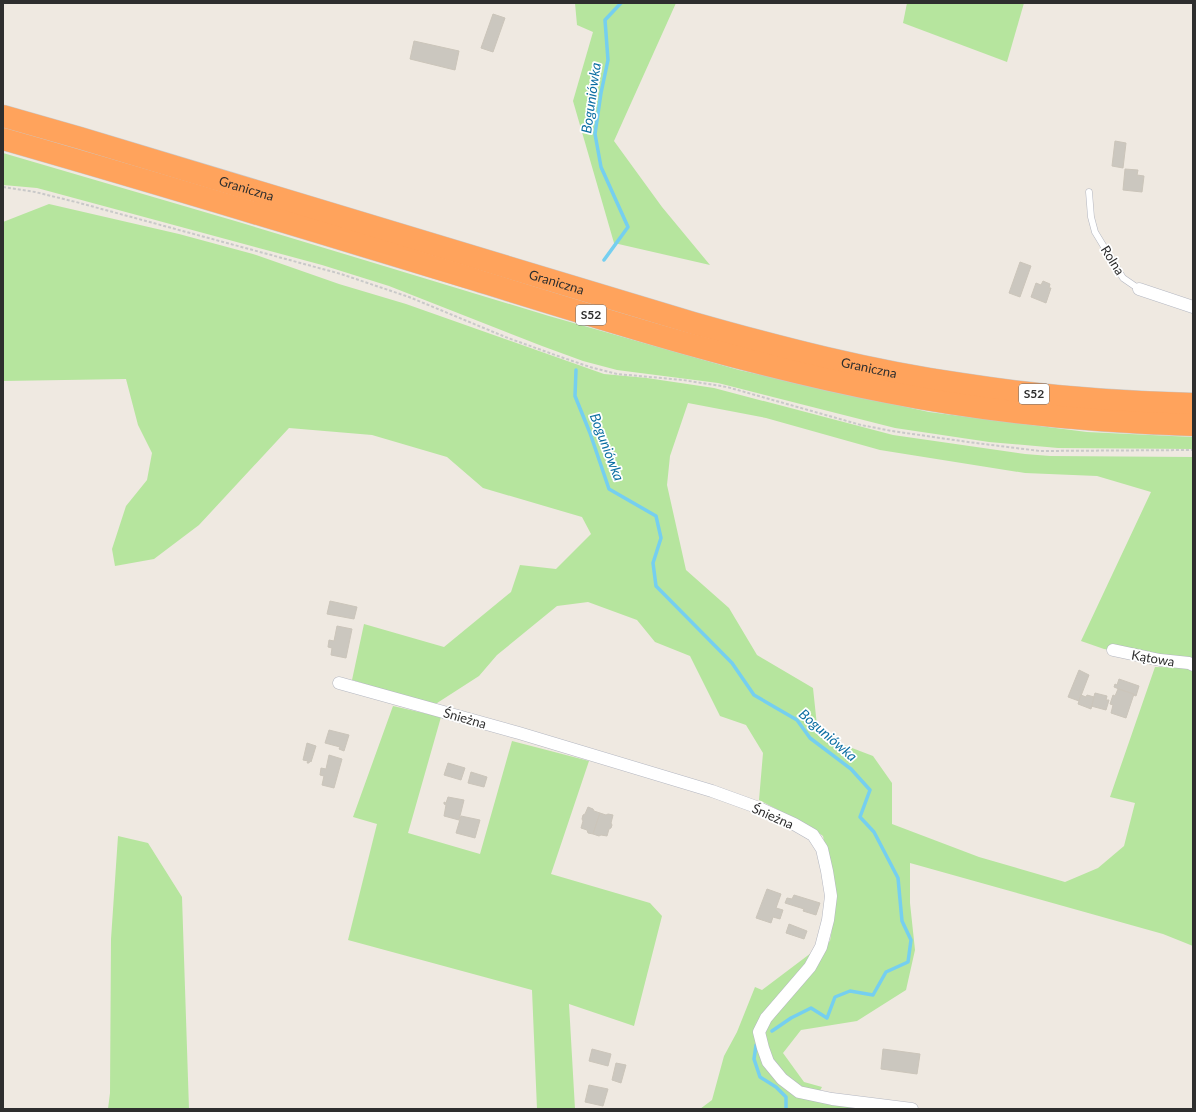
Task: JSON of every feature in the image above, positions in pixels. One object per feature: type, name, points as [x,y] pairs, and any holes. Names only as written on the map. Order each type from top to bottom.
[{"type":"highway","name":"Graniczna","points":[[3,116],[587,292],[794,351],[938,381],[993,389],[1105,400],[1193,404]]},
{"type":"highway","name":"Graniczna","points":[[3,139],[613,322],[710,350],[802,374],[887,392],[993,410],[1083,419],[1193,425]]},
{"type":"street","name":"Rolna","points":[[1139,289],[1193,307]]},
{"type":"street","name":"Kątowa","points":[[1113,650],[1160,660],[1189,663],[1193,665]]},
{"type":"street","name":"Śnieżna","points":[[339,683],[519,733],[712,792],[759,808],[794,824],[813,836],[822,849],[827,871],[831,896],[828,920],[821,947],[810,967],[766,1018],[759,1032],[768,1062],[782,1078],[800,1092],[832,1099],[912,1109]]},
{"type":"lane","name":"Rolna","points":[[1089,192],[1090,217],[1095,232],[1123,278],[1139,289]]},
{"type":"path","points":[[3,187],[35,192],[76,202],[341,274],[409,297],[508,338],[558,356],[617,374],[650,376],[707,383],[727,387],[861,425],[892,431],[1004,447],[1040,451],[1193,450]]},
{"type":"green space","points":[[575,3],[676,3],[614,141],[662,207],[710,265],[614,243],[573,101],[593,32],[577,25]]},
{"type":"green space","points":[[907,3],[1024,3],[1007,62],[903,23]]},
{"type":"green space","points":[[3,153],[242,223],[549,316],[739,370],[929,412],[1087,432],[1193,437],[1193,449],[1058,448],[989,442],[895,428],[718,383],[617,370],[583,361],[389,286],[322,265],[37,188],[3,185]]},
{"type":"green space","points":[[49,204],[179,234],[253,254],[339,284],[406,304],[604,374],[647,378],[714,388],[893,435],[1025,454],[1050,456],[1193,457],[1193,664],[1104,649],[1081,641],[1151,492],[1097,476],[1025,473],[880,450],[766,418],[688,403],[670,456],[667,485],[686,570],[729,608],[757,655],[813,688],[818,735],[873,756],[892,783],[892,824],[979,857],[1065,882],[1098,868],[1124,846],[1135,803],[1110,797],[1155,667],[1193,668],[1193,946],[1163,934],[910,863],[910,903],[915,950],[906,990],[857,1021],[801,1030],[783,1053],[804,1082],[822,1087],[815,1100],[879,1109],[700,1109],[712,1100],[724,1056],[737,1032],[755,987],[762,990],[815,950],[830,941],[836,904],[823,836],[809,826],[759,800],[763,753],[746,725],[720,716],[690,656],[655,642],[637,620],[588,602],[557,606],[497,655],[479,676],[434,705],[352,680],[364,624],[444,647],[511,592],[520,565],[556,569],[591,534],[582,517],[483,488],[447,457],[372,435],[289,428],[199,525],[154,559],[115,566],[112,549],[126,506],[147,480],[152,453],[138,425],[126,379],[3,381],[3,222]]},
{"type":"green space","points":[[393,706],[441,717],[408,833],[480,854],[512,741],[589,761],[551,874],[650,903],[662,916],[634,1026],[569,1004],[575,1109],[537,1109],[532,990],[348,940],[377,824],[353,817]]},
{"type":"green space","points":[[118,836],[148,843],[182,897],[189,1109],[108,1109],[110,1093],[111,939]]},
{"type":"building","points":[[493,14],[505,18],[493,52],[481,48]]},
{"type":"building","points":[[414,41],[459,51],[455,70],[410,59]]},
{"type":"building","points":[[1115,141],[1126,143],[1123,168],[1112,166]]},
{"type":"building","points":[[1125,169],[1138,170],[1137,175],[1144,176],[1142,192],[1123,190]]},
{"type":"building","points":[[1020,262],[1031,266],[1020,297],[1009,293]]},
{"type":"building","points":[[1043,281],[1050,284],[1049,288],[1051,288],[1046,303],[1031,297],[1036,283],[1041,285]]},
{"type":"building","points":[[330,601],[357,607],[354,619],[327,614]]},
{"type":"building","points":[[337,626],[352,629],[346,658],[331,655],[332,648],[328,647],[329,640],[334,641]]},
{"type":"building","points":[[1079,670],[1089,675],[1079,701],[1068,697]]},
{"type":"building","points":[[1119,679],[1139,686],[1136,696],[1114,687],[1115,684],[1117,685]]},
{"type":"building","points":[[1118,689],[1134,694],[1126,718],[1111,713],[1113,705],[1110,704],[1113,695],[1115,696]]},
{"type":"building","points":[[1095,693],[1107,696],[1106,700],[1109,700],[1106,710],[1091,706]]},
{"type":"building","points":[[1081,695],[1086,697],[1087,695],[1094,697],[1091,709],[1078,704]]},
{"type":"building","points":[[329,730],[349,735],[344,751],[339,749],[340,747],[325,743]]},
{"type":"building","points":[[307,743],[316,746],[311,762],[310,761],[309,763],[307,763],[308,761],[303,760]]},
{"type":"building","points":[[329,755],[342,759],[334,788],[322,785],[324,776],[320,775],[321,768],[326,769]]},
{"type":"building","points":[[448,763],[465,768],[461,780],[444,775]]},
{"type":"building","points":[[471,772],[487,777],[484,787],[468,783]]},
{"type":"building","points":[[448,797],[464,800],[459,820],[444,816],[446,805],[444,802],[446,803]]},
{"type":"building","points":[[588,807],[600,813],[593,834],[588,833],[587,830],[581,828],[583,815]]},
{"type":"building","points":[[600,813],[613,815],[612,825],[607,836],[593,834]]},
{"type":"building","points":[[461,816],[480,820],[475,838],[456,833]]},
{"type":"building","points":[[767,889],[781,894],[776,908],[783,910],[780,919],[773,917],[771,923],[756,918]]},
{"type":"building","points":[[794,895],[820,903],[816,915],[803,911],[804,909],[785,903],[787,898],[792,899]]},
{"type":"building","points":[[789,924],[807,931],[804,939],[786,933]]},
{"type":"building","points":[[592,1049],[611,1054],[608,1066],[589,1061]]},
{"type":"building","points":[[883,1049],[920,1054],[917,1074],[881,1069]]},
{"type":"building","points":[[616,1063],[626,1065],[621,1083],[612,1080]]},
{"type":"building","points":[[589,1085],[608,1089],[603,1106],[585,1102]]},
{"type":"waterway","name":"Boguniówka","points":[[604,260],[628,227],[601,167],[595,134],[608,60],[605,20],[621,3]]},
{"type":"waterway","name":"Boguniówka","points":[[576,370],[575,396],[590,433],[609,489],[656,516],[661,538],[653,563],[656,586],[732,663],[754,695],[797,720],[810,738],[851,769],[870,790],[860,817],[874,832],[898,878],[902,921],[911,940],[908,962],[886,972],[873,995],[850,991],[835,997],[827,1018],[811,1008],[791,1018],[772,1031]]},
{"type":"waterway","name":"Boguniówka","points":[[756,1045],[754,1059],[760,1077],[776,1087],[786,1097],[786,1109]]}]
